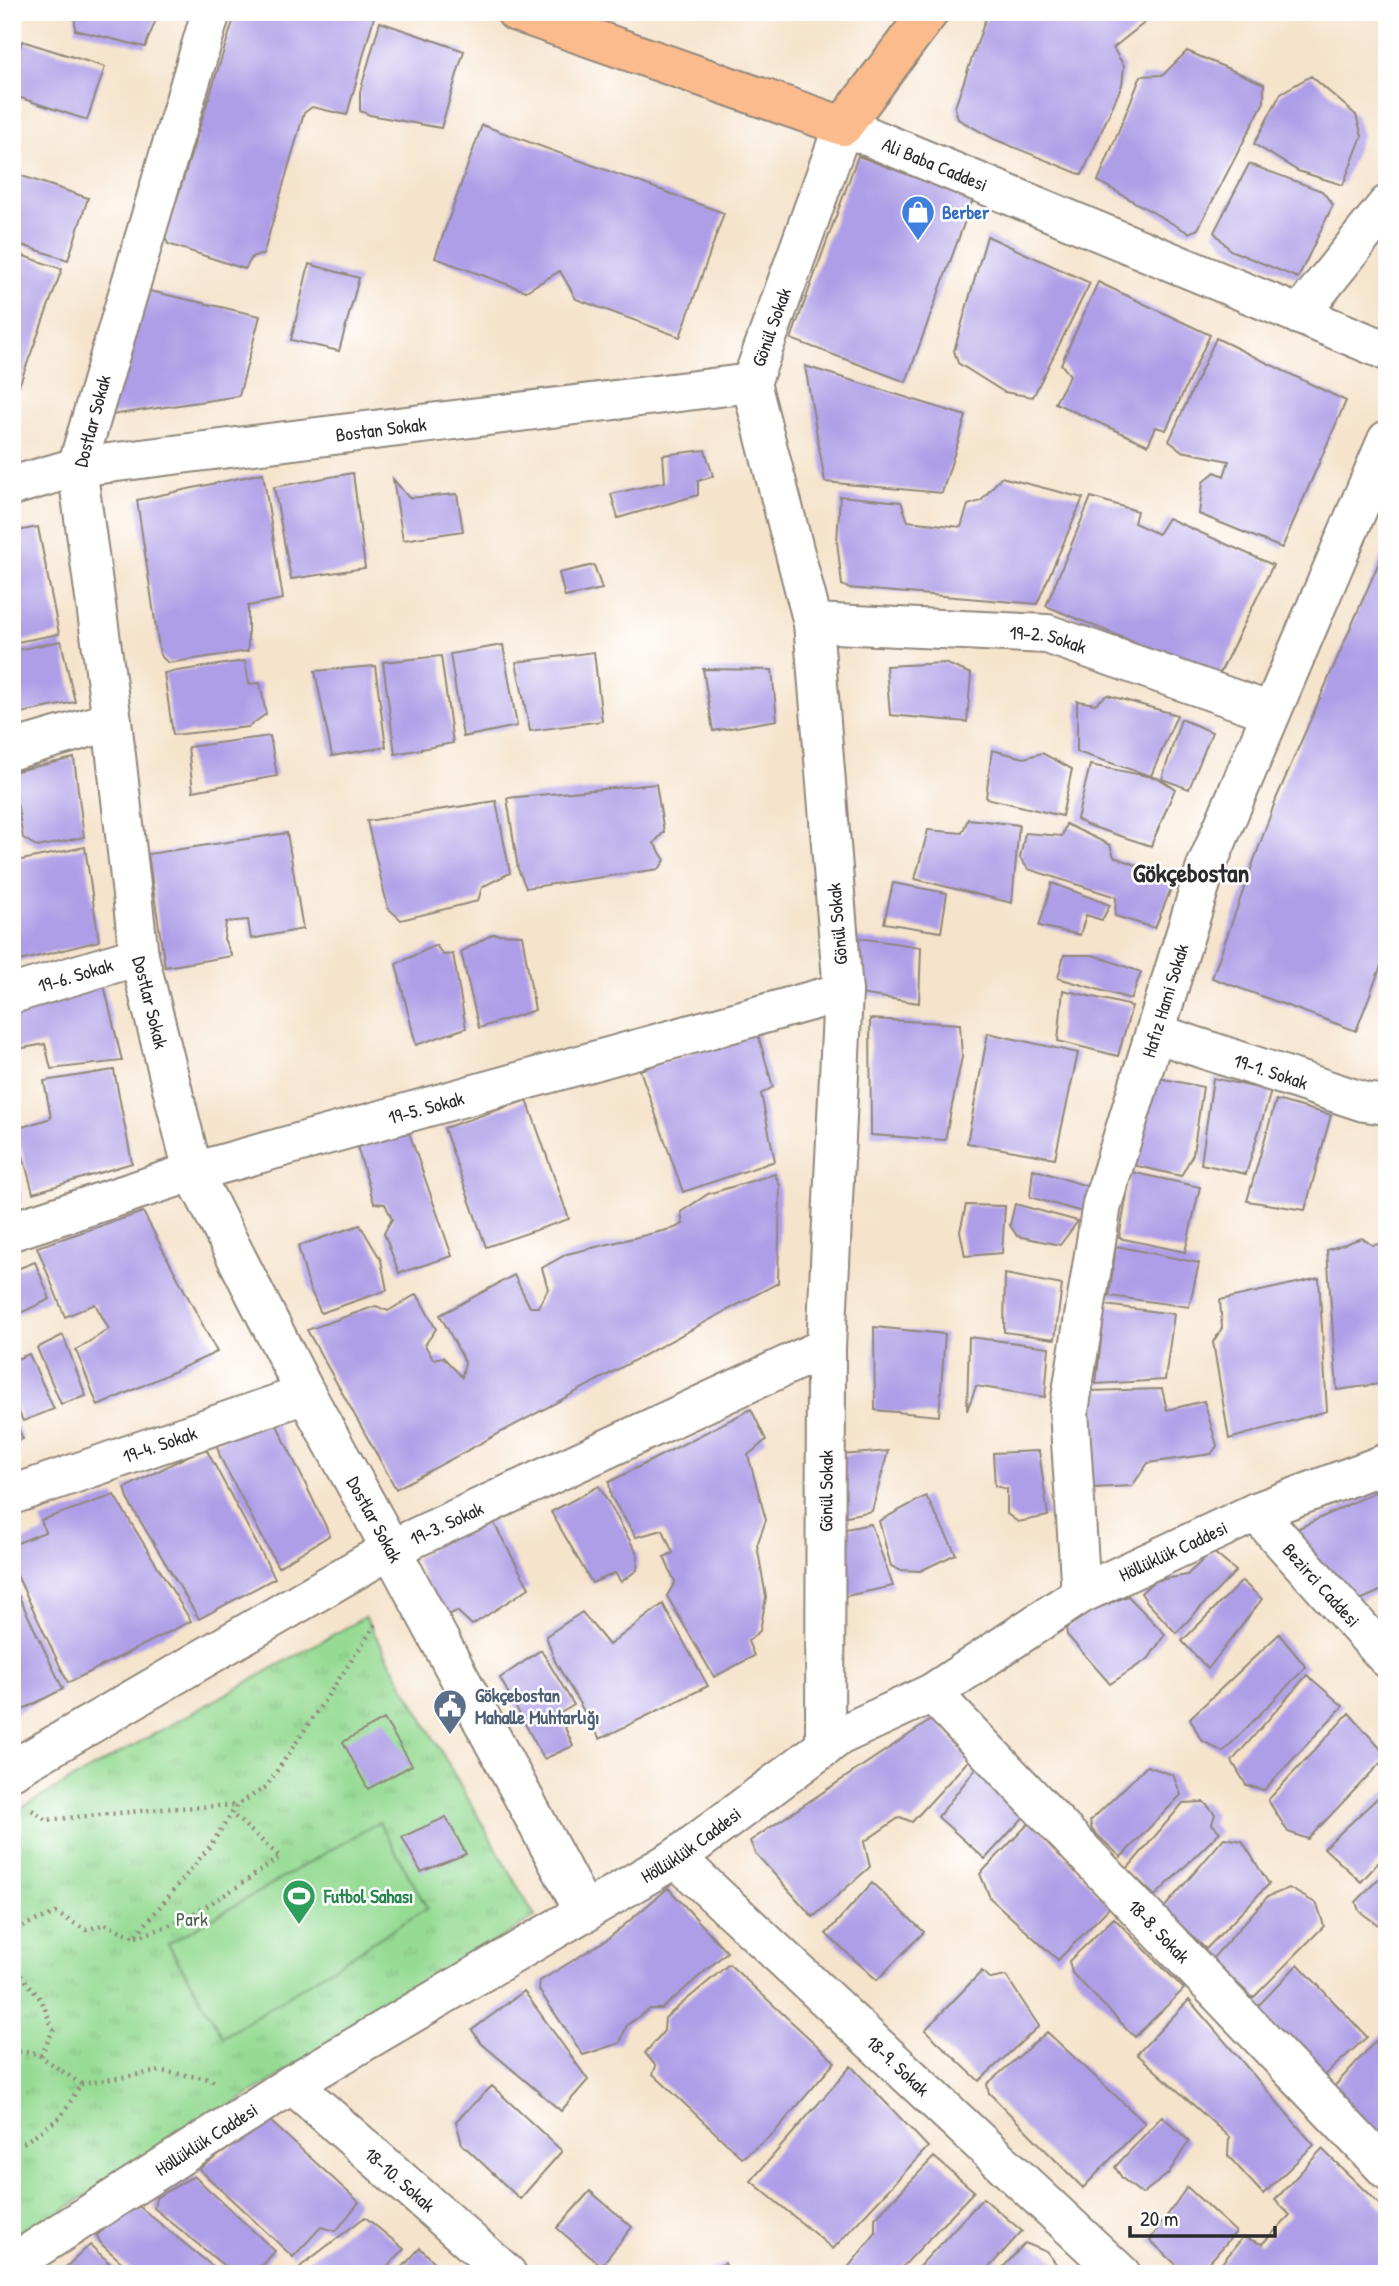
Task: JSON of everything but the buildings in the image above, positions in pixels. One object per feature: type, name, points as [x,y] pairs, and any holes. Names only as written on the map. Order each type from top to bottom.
[{"type":"main road","name":"Ali Baba Caddesi","points":[[516,12],[842,126]]},
{"type":"main road","points":[[842,126],[929,12]]},
{"type":"street","name":"Dostlar Sokak","points":[[211,12],[77,467],[112,721],[139,956],[193,1172],[306,1394],[584,1913]]},
{"type":"street","name":"Ali Baba Caddesi","points":[[842,126],[1387,351]]},
{"type":"street","name":"Gönül Sokak","points":[[825,1747],[826,1347],[843,992],[813,623],[751,383],[842,126]]},
{"type":"street","points":[[1299,315],[1387,205]]},
{"type":"street","name":"Bostan Sokak","points":[[12,486],[77,467],[751,383]]},
{"type":"street","name":"Hafız Hami Sokak","points":[[1081,1594],[1069,1411],[1102,1204],[1206,866],[1387,440]]},
{"type":"street","name":"19-2. Sokak","points":[[813,623],[1047,634],[1271,712]]},
{"type":"street","points":[[12,750],[112,721]]},
{"type":"street","name":"19-6. Sokak","points":[[12,994],[139,956]]},
{"type":"street","name":"19-5. Sokak","points":[[12,1231],[193,1172],[843,992]]},
{"type":"street","name":"19-1. Sokak","points":[[1155,1033],[1364,1102],[1387,1105]]},
{"type":"street","name":"19-3. Sokak","points":[[18,1787],[399,1564],[826,1347]]},
{"type":"street","name":"19-4. Sokak","points":[[12,1495],[306,1394]]},
{"type":"street","name":"Höllüklük Caddesi","points":[[12,2264],[292,2084],[676,1858],[839,1736],[932,1693],[1081,1594],[1256,1512],[1387,1463]]},
{"type":"street","name":"Bezirci Caddesi","points":[[1256,1512],[1387,1658]]},
{"type":"street","name":"18-8. Sokak","points":[[932,1693],[1387,2170]]},
{"type":"street","name":"18-9. Sokak","points":[[676,1858],[1121,2274]]},
{"type":"street","name":"18-10. Sokak","points":[[292,2084],[507,2274]]},
{"type":"path","points":[[18,1787],[46,1820],[237,1805],[266,1787],[399,1564]]},
{"type":"path","points":[[135,1937],[211,1845],[237,1805]]},
{"type":"path","points":[[41,2056],[53,2030],[42,2001],[13,1965],[19,1927],[56,1913],[86,1930],[105,1924],[135,1937],[158,1931],[222,1898],[280,1857],[232,1814]]},
{"type":"path","points":[[12,2051],[36,2053],[81,2084],[162,2071],[210,2080],[249,2111]]},
{"type":"path","points":[[12,2145],[25,2142],[61,2117],[81,2084]]},
{"type":"green space","name":"Park","points":[[365,1617],[535,1917],[12,2242],[12,1813]]},
{"type":"green space","name":"Futbol Sahası","points":[[379,1822],[427,1908],[223,2037],[168,1944]]},
{"type":"place","name":"Berber","points":[[918,242]]},
{"type":"place","name":"Gökçebostan Mahalle Muhtarlığı","points":[[450,1736]]},
{"type":"place","name":"Futbol Sahası","points":[[299,1926]]},
{"type":"district","name":"Gökçebostan","points":[[1191,872]]}]
